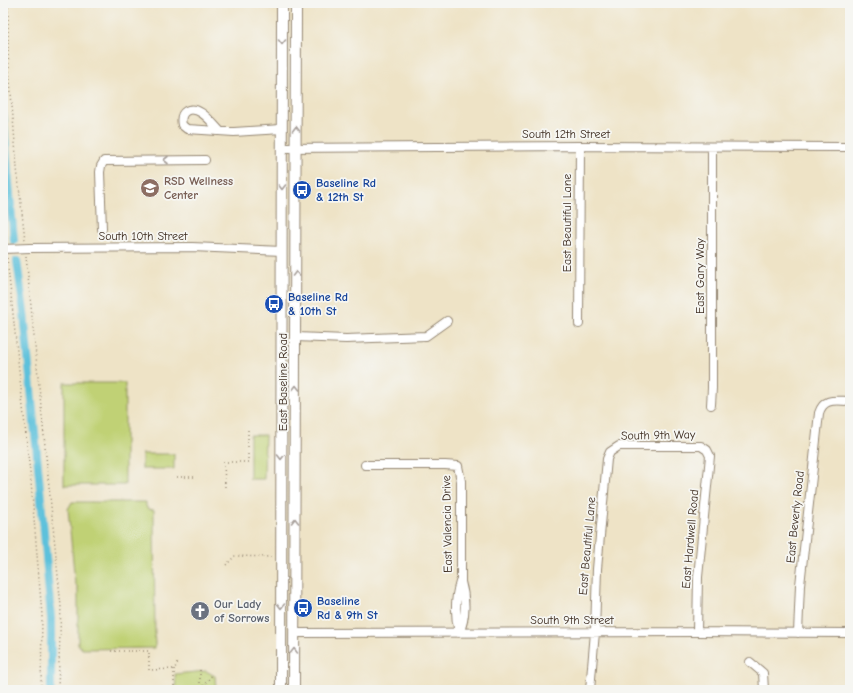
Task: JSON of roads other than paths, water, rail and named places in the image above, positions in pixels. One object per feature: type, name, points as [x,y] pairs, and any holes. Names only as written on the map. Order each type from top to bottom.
[{"type":"main road","name":"East Baseline Road","points":[[281,690],[282,3]]},
{"type":"main road","name":"East Baseline Road","points":[[294,690],[296,3]]},
{"type":"main road","points":[[282,251],[296,252]]},
{"type":"main road","points":[[282,427],[295,427]]},
{"type":"main road","points":[[281,633],[294,633]]},
{"type":"street","points":[[220,131],[234,132],[282,128]]},
{"type":"street","name":"South 12th Street","points":[[282,148],[580,146],[850,147]]},
{"type":"street","name":"East Beautiful Lane","points":[[579,324],[580,146]]},
{"type":"street","name":"East Gary Way","points":[[711,405],[712,146]]},
{"type":"street","points":[[102,229],[100,172],[104,161],[205,160]]},
{"type":"street","name":"South 10th Street","points":[[5,246],[30,248],[192,247],[282,251]]},
{"type":"street","points":[[296,337],[346,339],[426,336],[447,321]]},
{"type":"street","name":"East Beverly Road","points":[[798,633],[800,585],[818,413],[821,406],[826,402],[850,401]]},
{"type":"street","name":"South 9th Way","points":[[610,452],[619,446],[701,446],[707,450]]},
{"type":"street","name":"East Hardwell Road","points":[[697,632],[698,577],[710,456],[707,450]]},
{"type":"street","name":"East Beautiful Lane","points":[[590,690],[595,632],[597,568],[607,466],[610,452]]},
{"type":"street","name":"East Valencia Drive","points":[[366,465],[458,466],[460,482],[460,582],[464,593],[464,623],[459,633]]},
{"type":"street","name":"South 9th Street","points":[[294,633],[850,632]]},
{"type":"street","points":[[750,662],[763,673],[764,690]]},
{"type":"waterway","points":[[3,114],[14,241]]},
{"type":"waterway","points":[[17,261],[24,312],[51,618],[51,690]]},
{"type":"place","name":"RSD Wellness Center","points":[[150,188]]},
{"type":"place","name":"Baseline Rd & 12th St","points":[[302,190]]},
{"type":"place","name":"Baseline Rd & 10th St","points":[[274,304]]},
{"type":"place","name":"Baseline Rd & 9th St","points":[[303,608]]},
{"type":"place","name":"Our Lady of Sorrows","points":[[200,611]]}]
